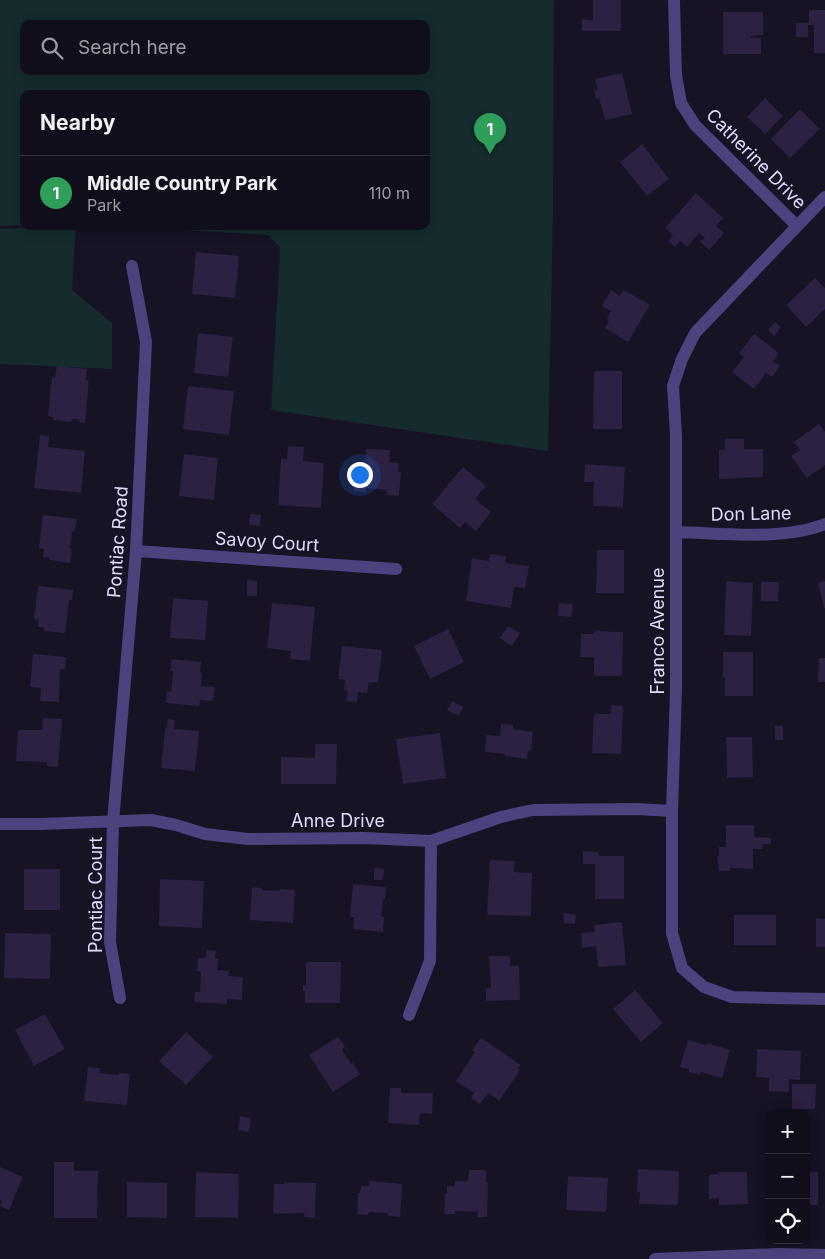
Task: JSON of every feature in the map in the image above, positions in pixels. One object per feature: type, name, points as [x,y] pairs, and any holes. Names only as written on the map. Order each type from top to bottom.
[{"type":"street","name":"Catherine Drive","points":[[674,0],[676,75],[681,103],[695,125],[797,226]]},
{"type":"street","name":"Franco Avenue","points":[[825,197],[695,333],[682,359],[673,386],[676,435],[676,690],[672,811],[672,933],[682,968],[704,987],[732,997],[825,999]]},
{"type":"street","name":"Pontiac Road","points":[[113,822],[136,550],[146,342],[132,266]]},
{"type":"street","name":"Don Lane","points":[[676,532],[767,535],[813,529],[825,524]]},
{"type":"street","name":"Savoy Court","points":[[136,550],[396,569]]},
{"type":"street","name":"Anne Drive","points":[[0,824],[151,820],[206,834],[248,838],[364,838],[431,841],[501,817],[533,810],[637,809],[672,811]]},
{"type":"street","name":"Pontiac Court","points":[[113,822],[110,942],[120,998]]},
{"type":"street","points":[[408,1015],[430,961],[431,841]]},
{"type":"street","points":[[656,1259],[779,1254],[825,1255]]},
{"type":"green space","points":[[0,0],[554,0],[553,214],[548,451],[271,410],[280,247],[268,235],[183,230],[430,230],[430,90],[20,90],[20,225],[0,226]]},
{"type":"green space","points":[[0,229],[76,230],[72,290],[112,323],[112,369],[0,364]]},
{"type":"building","points":[[593,0],[621,0],[621,31],[582,31],[582,19],[593,20]]},
{"type":"building","points":[[809,10],[825,10],[825,53],[814,53],[814,25],[808,25],[808,37],[796,37],[796,23],[809,23]]},
{"type":"building","points":[[723,12],[763,12],[763,35],[751,36],[751,38],[761,38],[761,54],[723,54]]},
{"type":"building","points":[[622,73],[632,114],[605,120],[599,98],[596,99],[594,91],[598,90],[595,79]]},
{"type":"building","points":[[765,98],[783,116],[765,134],[747,117]]},
{"type":"building","points":[[800,109],[820,129],[790,158],[771,139]]},
{"type":"building","points":[[642,144],[669,179],[647,196],[620,162]]},
{"type":"building","points":[[696,193],[723,218],[716,226],[724,233],[709,250],[700,241],[705,238],[699,233],[687,247],[680,241],[675,247],[668,241],[673,235],[665,228]]},
{"type":"building","points":[[196,252],[239,256],[235,298],[192,294]]},
{"type":"building","points":[[815,278],[825,288],[825,309],[806,327],[786,305]]},
{"type":"building","points":[[611,290],[620,296],[624,290],[650,305],[628,342],[605,328],[611,311],[602,306]]},
{"type":"building","points":[[775,322],[781,327],[774,336],[768,330]]},
{"type":"building","points":[[198,333],[233,337],[228,377],[194,373]]},
{"type":"building","points":[[754,334],[779,353],[773,361],[780,366],[772,377],[766,373],[754,389],[732,372],[744,357],[739,353]]},
{"type":"building","points":[[57,366],[87,369],[86,380],[89,381],[85,423],[79,422],[79,419],[72,419],[71,422],[53,420],[53,417],[48,416],[52,377],[55,378]]},
{"type":"building","points":[[594,371],[622,371],[622,429],[593,429]]},
{"type":"building","points":[[188,386],[234,391],[229,435],[183,429]]},
{"type":"building","points":[[819,424],[825,432],[825,465],[807,478],[791,456],[800,450],[794,442]]},
{"type":"building","points":[[40,435],[49,436],[48,447],[85,451],[81,493],[34,488]]},
{"type":"building","points":[[725,439],[744,439],[744,449],[763,449],[763,477],[719,479],[719,450],[725,450]]},
{"type":"building","points":[[288,446],[304,447],[303,461],[324,463],[321,508],[278,505],[281,458],[287,459]]},
{"type":"building","points":[[366,449],[390,450],[389,462],[399,463],[398,472],[401,472],[399,496],[386,495],[387,490],[366,488],[366,492],[354,491],[356,470],[368,471],[368,462],[365,462]]},
{"type":"building","points":[[184,454],[218,458],[214,500],[179,496]]},
{"type":"building","points":[[585,464],[625,467],[623,507],[593,506],[594,482],[584,482]]},
{"type":"building","points":[[463,467],[486,486],[475,499],[491,512],[476,531],[465,522],[460,528],[432,504]]},
{"type":"building","points":[[250,514],[261,515],[260,526],[249,525]]},
{"type":"building","points":[[43,515],[77,519],[75,531],[72,532],[70,563],[43,557],[44,549],[39,548]]},
{"type":"building","points":[[597,550],[624,550],[624,593],[596,593]]},
{"type":"building","points":[[490,554],[506,556],[505,563],[529,566],[525,588],[514,587],[511,608],[466,601],[472,558],[489,561]]},
{"type":"building","points":[[247,580],[257,581],[257,596],[247,596]]},
{"type":"building","points":[[726,581],[753,583],[751,636],[724,635]]},
{"type":"building","points":[[825,581],[825,608],[824,608],[818,583]]},
{"type":"building","points":[[761,582],[779,582],[778,601],[761,601]]},
{"type":"building","points":[[38,586],[73,590],[72,600],[69,600],[65,633],[44,631],[44,627],[38,627],[39,620],[34,619]]},
{"type":"building","points":[[173,598],[208,601],[205,640],[170,638]]},
{"type":"building","points":[[272,603],[315,607],[310,661],[290,659],[291,651],[267,648]]},
{"type":"building","points":[[559,603],[573,604],[572,617],[558,616]]},
{"type":"building","points":[[508,626],[520,633],[512,646],[500,638]]},
{"type":"building","points":[[448,629],[464,662],[430,679],[414,646]]},
{"type":"building","points":[[594,631],[623,632],[622,676],[594,676],[594,657],[580,657],[581,634],[594,634]]},
{"type":"building","points":[[342,646],[382,650],[378,683],[369,682],[367,693],[358,692],[357,702],[346,701],[348,691],[344,690],[345,680],[338,679]]},
{"type":"building","points":[[723,652],[753,652],[753,696],[725,696]]},
{"type":"building","points":[[33,654],[66,657],[65,669],[60,669],[59,702],[40,701],[41,688],[30,687]]},
{"type":"building","points":[[819,658],[825,658],[825,682],[818,682]]},
{"type":"building","points":[[172,659],[201,662],[201,686],[215,687],[213,701],[200,700],[199,706],[166,703],[167,691],[171,692],[173,671],[170,671]]},
{"type":"building","points":[[452,701],[463,707],[459,716],[447,710]]},
{"type":"building","points":[[611,705],[623,706],[621,754],[592,753],[594,714],[611,714]]},
{"type":"building","points":[[43,718],[62,719],[58,767],[47,766],[47,762],[16,761],[18,730],[42,730]]},
{"type":"building","points":[[168,719],[175,720],[174,729],[199,731],[195,771],[161,768],[165,728],[167,727]]},
{"type":"building","points":[[501,724],[513,725],[513,729],[533,732],[531,751],[528,751],[527,759],[485,752],[486,735],[500,736]]},
{"type":"building","points":[[775,726],[783,726],[783,740],[775,740]]},
{"type":"building","points":[[440,733],[446,778],[403,784],[396,739]]},
{"type":"building","points":[[726,737],[752,737],[753,777],[727,778]]},
{"type":"building","points":[[315,744],[337,744],[336,784],[281,784],[281,757],[315,758]]},
{"type":"building","points":[[726,825],[754,825],[754,837],[771,838],[771,844],[763,844],[762,849],[753,849],[753,869],[730,868],[730,871],[719,871],[717,856],[719,856],[719,847],[726,847]]},
{"type":"building","points":[[583,851],[598,852],[598,856],[624,856],[624,899],[595,899],[595,864],[583,864]]},
{"type":"building","points":[[490,860],[515,861],[514,872],[532,873],[531,916],[487,915]]},
{"type":"building","points":[[374,868],[384,869],[383,880],[374,880]]},
{"type":"building","points":[[24,869],[60,869],[60,910],[24,910]]},
{"type":"building","points":[[160,879],[204,881],[202,928],[159,926]]},
{"type":"building","points":[[353,884],[386,887],[381,917],[384,917],[383,932],[353,929],[354,917],[350,917]]},
{"type":"building","points":[[252,887],[262,888],[262,890],[295,890],[293,923],[250,920]]},
{"type":"building","points":[[564,913],[576,915],[575,924],[563,923]]},
{"type":"building","points":[[734,915],[776,915],[776,945],[734,945]]},
{"type":"building","points":[[816,918],[825,919],[825,947],[816,947]]},
{"type":"building","points":[[622,922],[626,965],[598,967],[596,946],[582,948],[581,933],[595,932],[594,925]]},
{"type":"building","points":[[5,933],[51,934],[50,979],[4,978]]},
{"type":"building","points":[[207,950],[216,951],[215,959],[218,959],[217,970],[229,971],[228,976],[243,977],[242,1000],[227,999],[227,1004],[194,1002],[195,992],[200,992],[201,972],[197,971],[198,958],[206,958]]},
{"type":"building","points":[[489,956],[510,956],[510,966],[519,966],[520,1000],[486,1001],[486,988],[491,988]]},
{"type":"building","points":[[306,962],[341,962],[340,1003],[305,1003],[303,985],[306,985]]},
{"type":"building","points":[[635,990],[663,1023],[641,1042],[613,1009]]},
{"type":"building","points":[[45,1014],[65,1049],[34,1066],[15,1030]]},
{"type":"building","points":[[186,1032],[213,1057],[186,1085],[159,1061]]},
{"type":"building","points":[[338,1037],[345,1046],[342,1050],[360,1074],[333,1092],[309,1055]]},
{"type":"building","points":[[481,1038],[521,1065],[517,1068],[520,1070],[499,1101],[488,1093],[480,1104],[471,1098],[474,1093],[456,1081],[475,1052],[472,1050]]},
{"type":"building","points":[[688,1040],[730,1050],[722,1078],[701,1072],[700,1075],[680,1067]]},
{"type":"building","points":[[757,1049],[801,1051],[800,1080],[789,1079],[789,1092],[769,1091],[769,1078],[756,1077]]},
{"type":"building","points":[[88,1067],[100,1068],[99,1073],[130,1074],[127,1105],[84,1101]]},
{"type":"building","points":[[792,1084],[816,1084],[815,1109],[792,1109]]},
{"type":"building","points":[[390,1088],[401,1088],[401,1093],[433,1093],[432,1114],[420,1113],[419,1125],[388,1123]]},
{"type":"building","points":[[240,1116],[251,1118],[249,1132],[238,1130]]},
{"type":"building","points":[[54,1162],[74,1162],[74,1171],[98,1171],[97,1218],[54,1218]]},
{"type":"building","points":[[0,1167],[23,1177],[9,1210],[0,1206],[2,1201],[0,1200]]},
{"type":"building","points":[[638,1169],[679,1171],[678,1205],[639,1204],[640,1192],[637,1192]]},
{"type":"building","points":[[469,1170],[486,1170],[486,1182],[488,1182],[487,1217],[477,1217],[478,1212],[455,1211],[455,1214],[444,1214],[447,1186],[455,1186],[455,1181],[468,1181]]},
{"type":"building","points":[[196,1172],[239,1174],[238,1218],[195,1217]]},
{"type":"building","points":[[719,1172],[747,1172],[748,1204],[719,1205],[719,1198],[709,1199],[709,1175],[719,1174]]},
{"type":"building","points":[[810,1172],[818,1172],[818,1205],[810,1205]]},
{"type":"building","points":[[568,1176],[608,1178],[606,1212],[566,1210]]},
{"type":"building","points":[[370,1181],[402,1184],[400,1217],[388,1216],[388,1213],[369,1212],[368,1215],[357,1214],[358,1193],[360,1193],[361,1186],[369,1186]]},
{"type":"building","points":[[127,1182],[167,1183],[167,1218],[127,1217]]},
{"type":"building","points":[[285,1182],[316,1183],[315,1218],[304,1217],[305,1213],[273,1214],[274,1184],[284,1184]]},
{"type":"place","name":"Middle Country Park","points":[[490,154]]}]
